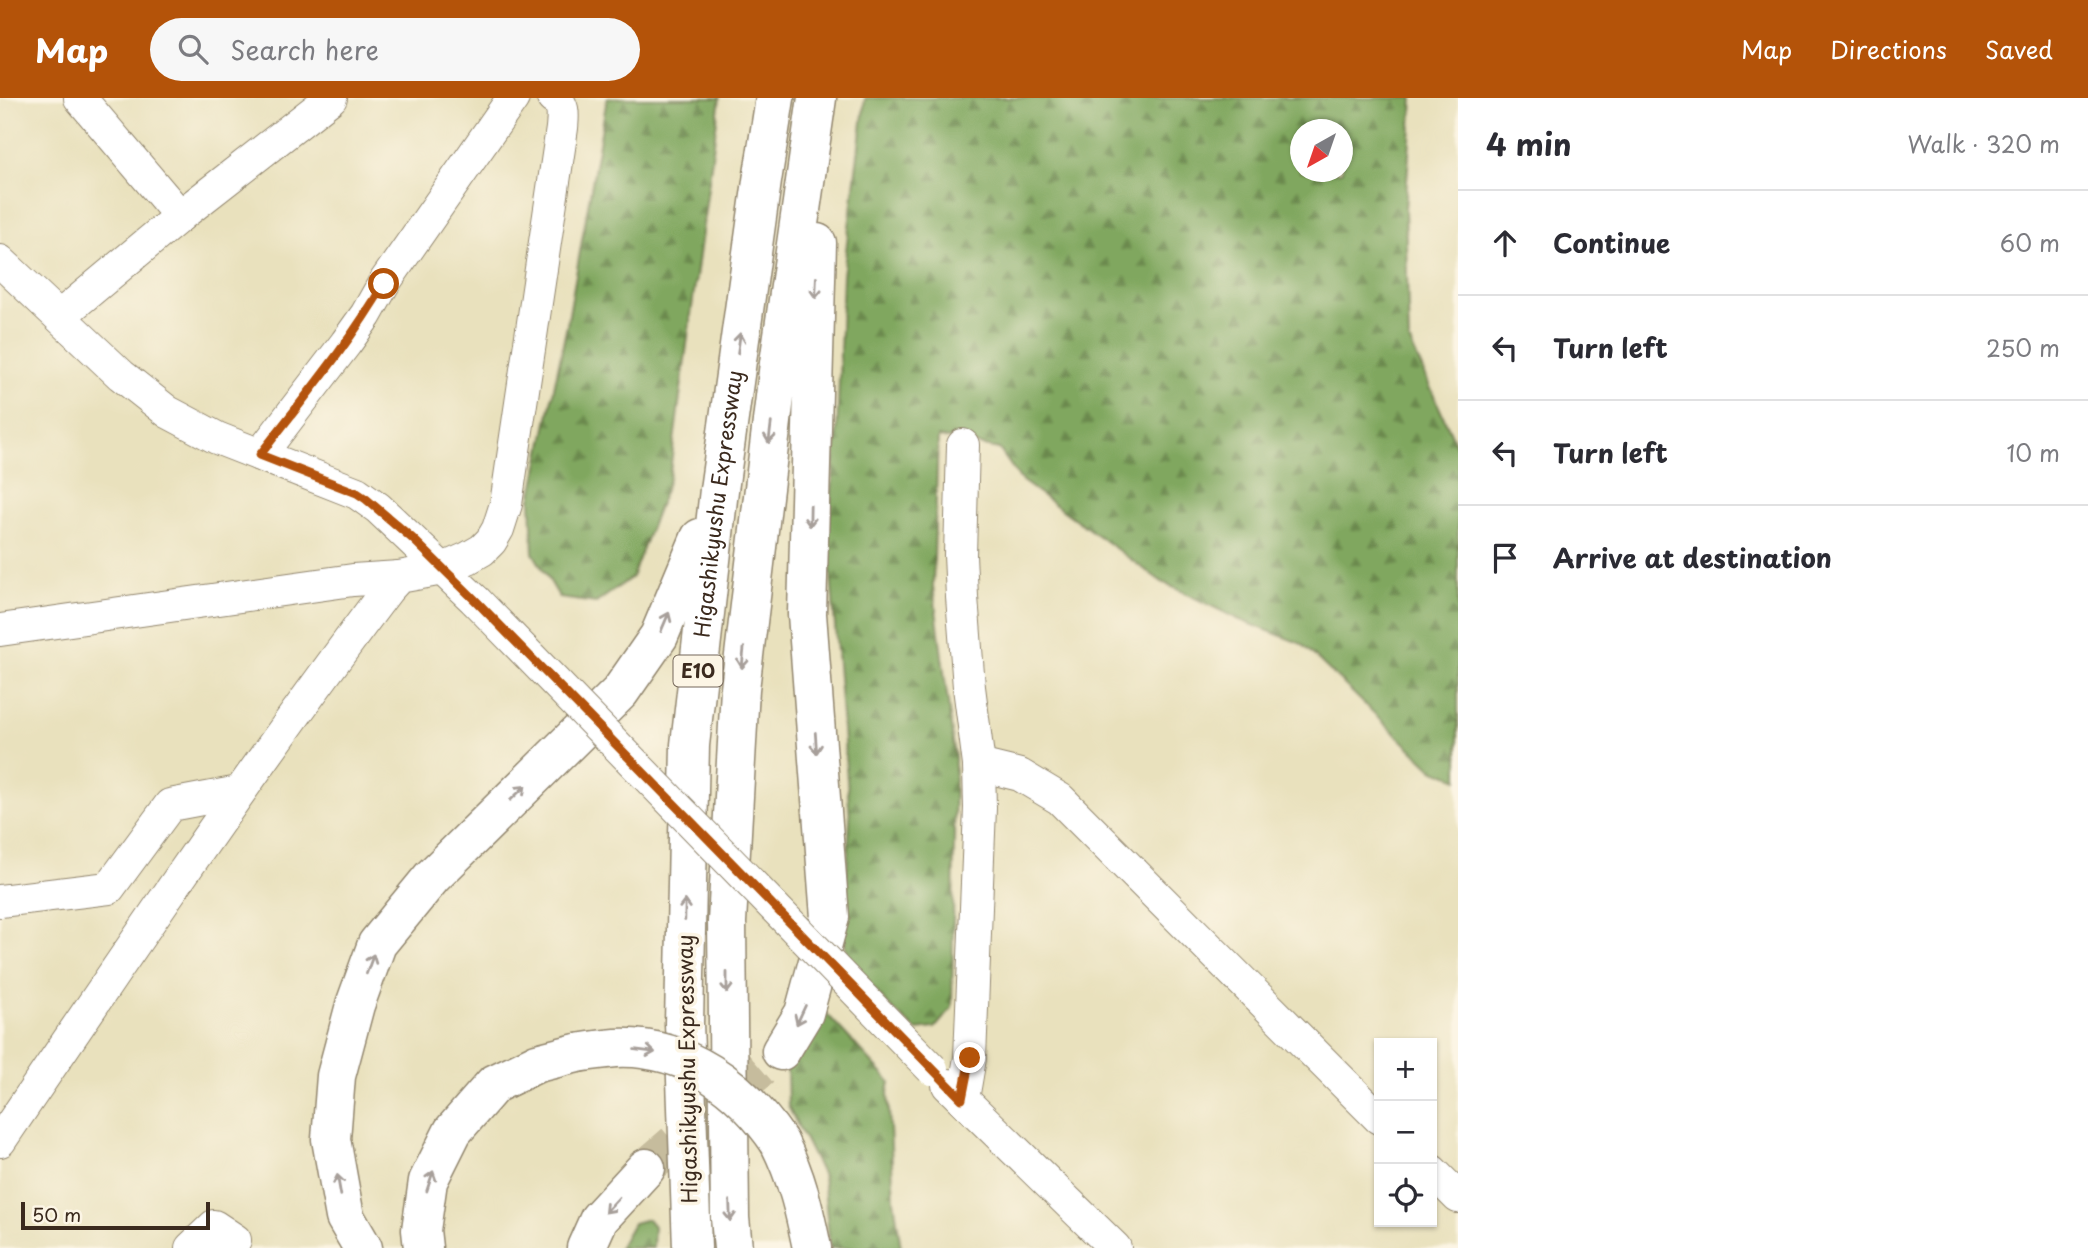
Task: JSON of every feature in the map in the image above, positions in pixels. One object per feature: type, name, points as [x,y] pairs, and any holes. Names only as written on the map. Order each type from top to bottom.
[{"type":"highway","name":"Higashikyushu Expressway","points":[[692,1248],[684,1023],[690,746],[719,490],[775,98]]},
{"type":"highway","name":"Higashikyushu Expressway","points":[[733,1248],[729,1204],[727,922],[740,689],[777,376],[817,98]]},
{"type":"highway","points":[[781,1051],[804,1013],[830,917],[807,614],[818,206],[827,98]]},
{"type":"highway","points":[[363,1248],[345,1217],[331,1139],[336,1076],[355,1005],[377,944],[432,877],[620,692],[659,636],[719,490]]},
{"type":"highway","points":[[423,1248],[421,1230],[428,1181],[453,1131],[494,1084],[537,1063],[577,1053],[617,1048],[660,1053],[701,1067],[740,1095],[754,1109],[779,1142],[791,1165],[802,1196],[812,1248]]},
{"type":"highway","points":[[586,1248],[599,1219],[646,1168]]},
{"type":"street","points":[[80,98],[180,216]]},
{"type":"street","points":[[60,316],[180,216],[331,98]]},
{"type":"street","points":[[260,455],[353,334],[384,284],[513,98]]},
{"type":"street","points":[[0,630],[353,580],[399,577],[443,569],[468,558],[491,541],[506,504],[562,128],[563,108],[553,98]]},
{"type":"street","points":[[0,261],[121,375],[168,412],[218,438],[357,493],[378,508],[476,601],[932,1069],[1115,1248]]},
{"type":"street","points":[[962,1099],[970,1058],[980,808],[979,765],[969,687],[961,587],[963,445]]},
{"type":"street","points":[[0,1141],[239,793],[399,577]]},
{"type":"street","points":[[979,765],[1020,775],[1060,799],[1374,1113]]},
{"type":"street","points":[[0,901],[108,888],[170,805],[239,793]]},
{"type":"street","points":[[1437,1176],[1458,1197]]},
{"type":"street","points":[[191,1248],[214,1226],[235,1240],[229,1248]]},
{"type":"green space","points":[[607,98],[720,98],[669,479],[632,577],[596,603],[560,598],[533,553],[531,500],[568,320]]},
{"type":"green space","points":[[865,98],[1413,98],[1405,209],[1409,340],[1458,449],[1458,779],[1432,769],[1302,644],[1240,620],[1162,582],[1021,480],[999,449],[938,437],[933,586],[955,757],[952,1008],[935,1028],[916,1030],[886,1003],[849,958],[843,936],[850,819],[828,536],[837,432],[843,275]]},
{"type":"green space","points":[[827,1014],[890,1082],[888,1092],[894,1200],[901,1248],[830,1248],[823,1176],[788,1106],[787,1070],[806,1035]]},
{"type":"green space","points":[[648,1219],[654,1226],[653,1248],[619,1248],[633,1223]]},
{"type":"tunnel","points":[[646,1168],[781,1051]]},
{"type":"route","points":[[384,284],[346,343],[260,455],[357,493],[413,539],[962,1099],[970,1058]]}]
